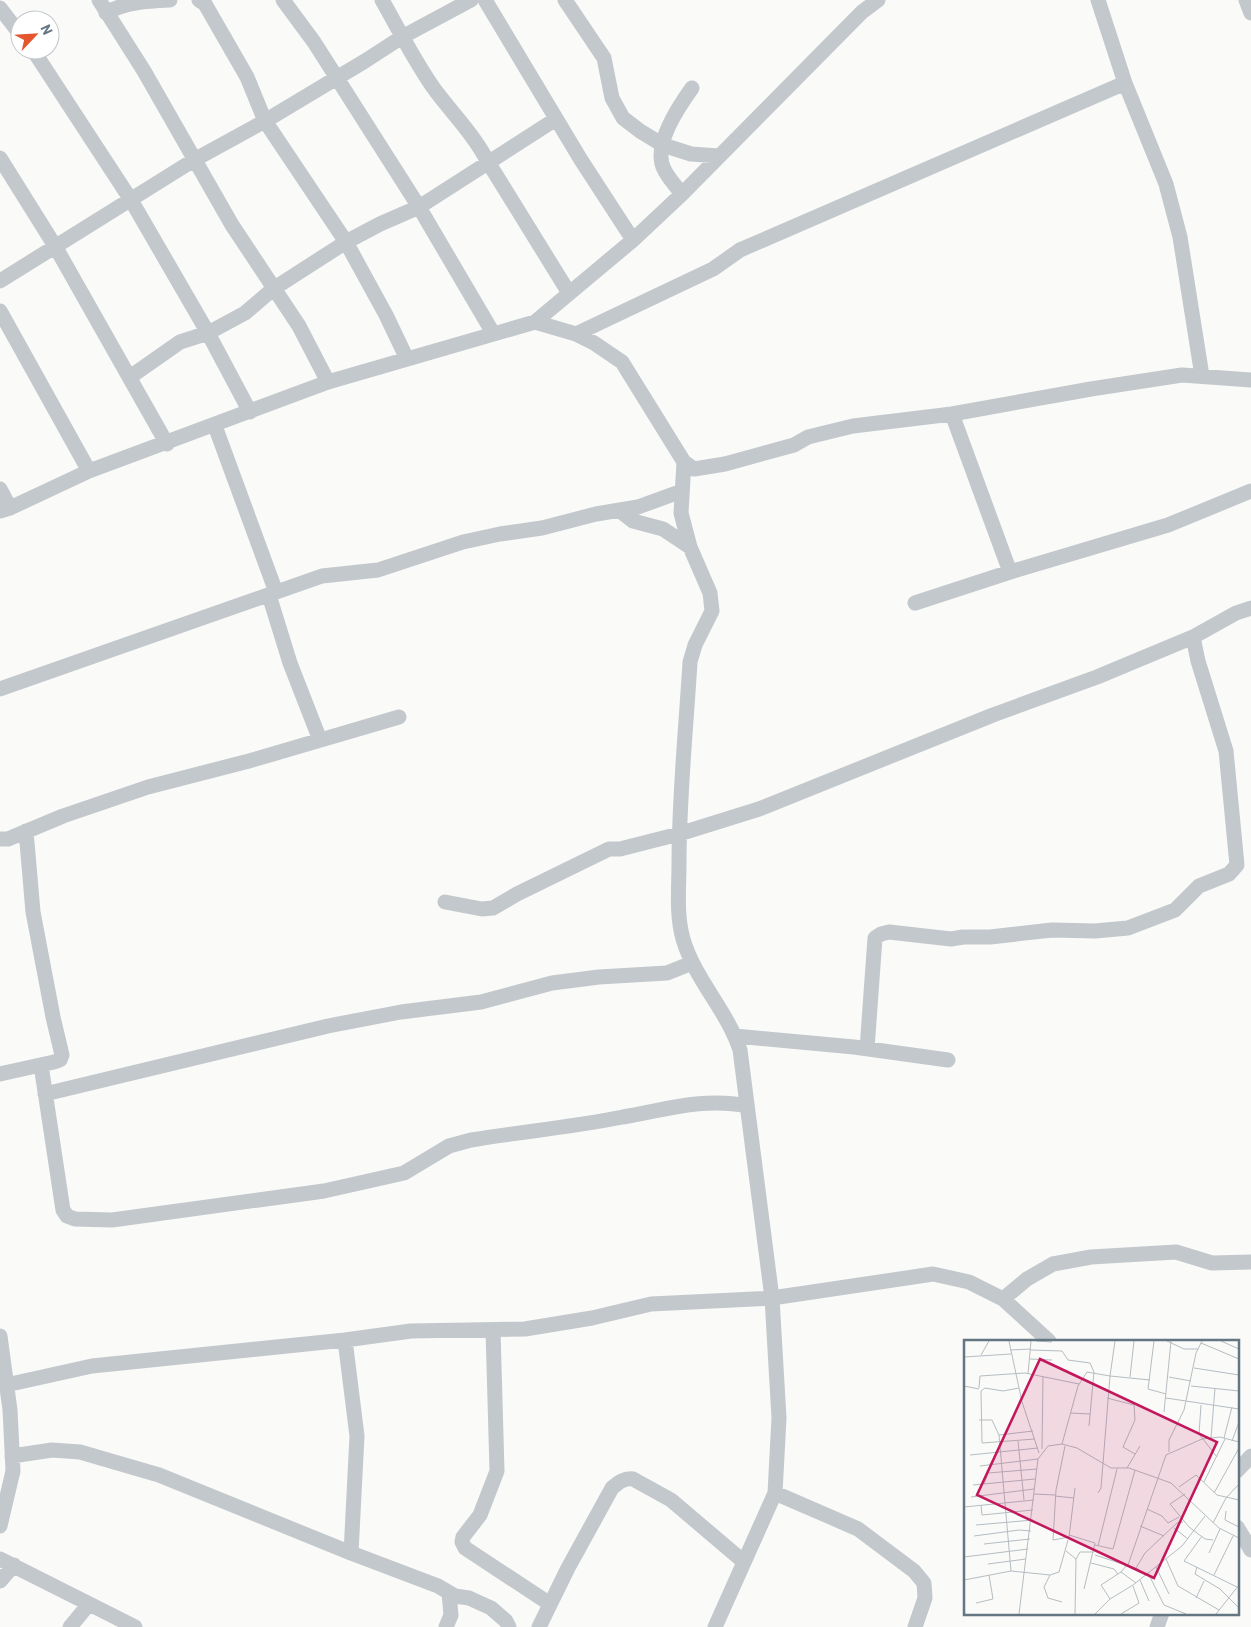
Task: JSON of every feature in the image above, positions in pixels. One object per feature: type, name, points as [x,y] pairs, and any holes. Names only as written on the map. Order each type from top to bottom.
[{"type":"street","points":[[103,7],[170,0]]},
{"type":"street","points":[[199,0],[205,4],[247,77],[265,121],[346,242],[407,359]]},
{"type":"street","points":[[283,0],[314,42],[419,207],[493,333]]},
{"type":"street","points":[[382,0],[402,37],[435,90],[480,147],[569,293]]},
{"type":"street","points":[[0,281],[194,160],[365,62],[402,37],[471,0]]},
{"type":"street","points":[[485,0],[581,160],[633,240]]},
{"type":"street","points":[[565,0],[604,58],[612,98],[622,118],[663,146],[691,154],[719,156]]},
{"type":"street","points":[[0,488],[5,510],[89,472],[328,382],[535,322],[633,240],[682,194],[862,12],[878,0]]},
{"type":"street","points":[[1098,0],[1125,84],[1166,184],[1180,237],[1202,376]]},
{"type":"street","points":[[1246,0],[1251,13]]},
{"type":"street","points":[[103,7],[144,71],[232,225],[299,326],[328,382]]},
{"type":"street","points":[[0,8],[10,21]]},
{"type":"street","points":[[40,60],[131,200],[208,333],[250,412]]},
{"type":"street","points":[[576,334],[713,269],[740,250],[1125,84]]},
{"type":"street","points":[[682,194],[664,169],[660,158],[671,119],[692,88]]},
{"type":"street","points":[[130,377],[180,342],[208,333],[244,312],[273,289],[346,242],[380,224],[419,207],[556,119]]},
{"type":"street","points":[[0,158],[55,246],[167,444]]},
{"type":"street","points":[[0,311],[89,472]]},
{"type":"street","points":[[535,322],[576,334],[594,343],[622,362],[684,462],[694,469],[726,464],[794,445],[808,436],[853,426],[952,414],[1091,388],[1182,375],[1251,380]]},
{"type":"street","points":[[952,414],[1010,572]]},
{"type":"street","points":[[215,426],[273,593],[290,662],[320,740]]},
{"type":"street","points":[[684,462],[681,513],[690,547],[710,593],[712,611],[695,645],[690,662],[679,834],[678,916],[683,939],[692,963],[735,1036],[740,1050],[772,1298],[779,1418],[774,1493],[715,1627]]},
{"type":"street","points":[[0,688],[322,576],[378,570],[463,542],[542,528],[596,514],[638,507],[682,491]]},
{"type":"street","points":[[915,603],[1010,572],[1168,525],[1251,491]]},
{"type":"street","points":[[619,510],[633,521],[663,529],[690,547]]},
{"type":"street","points":[[445,902],[482,909],[493,908],[517,894],[609,849],[620,849],[679,834],[758,809],[993,715],[1097,677],[1193,636],[1236,613],[1251,608]]},
{"type":"street","points":[[867,1049],[875,938],[881,934],[889,932],[951,939],[990,937],[1035,931],[1095,931],[1128,928],[1175,910],[1199,886],[1229,874],[1235,869],[1237,865],[1226,751],[1198,661],[1193,636]]},
{"type":"street","points":[[0,839],[8,839],[63,816],[148,787],[249,761],[399,717]]},
{"type":"street","points":[[0,1074],[60,1060],[62,1055],[52,1017],[33,912],[26,831]]},
{"type":"street","points":[[45,1094],[337,1025],[401,1012],[481,1002],[552,983],[599,977],[667,974],[692,963]]},
{"type":"street","points":[[735,1036],[867,1049],[948,1060]]},
{"type":"street","points":[[41,1065],[62,1210],[67,1216],[75,1219],[112,1220],[324,1191],[404,1173],[449,1146],[471,1140],[622,1118],[686,1104],[716,1102],[747,1106]]},
{"type":"street","points":[[1003,1299],[1027,1278],[1053,1264],[1091,1257],[1176,1252],[1212,1263],[1251,1262]]},
{"type":"street","points":[[4,1377],[345,1340],[411,1331],[525,1329],[592,1318],[651,1304],[772,1298],[933,1274],[969,1282],[1003,1299],[1049,1340]]},
{"type":"street","points":[[493,1330],[496,1471],[480,1515],[463,1537],[462,1542],[465,1548],[550,1604]]},
{"type":"street","points":[[0,1336],[13,1471],[0,1526]]},
{"type":"street","points":[[345,1340],[357,1436],[351,1553]]},
{"type":"street","points":[[12,1456],[52,1450],[80,1452],[159,1475],[438,1586],[455,1596],[466,1596],[491,1608],[510,1627]]},
{"type":"street","points":[[1238,1470],[1251,1456]]},
{"type":"street","points":[[539,1627],[568,1568],[612,1488],[619,1481],[633,1479],[671,1500],[744,1562]]},
{"type":"street","points":[[774,1493],[858,1529],[914,1571],[924,1583],[925,1598],[914,1627]]},
{"type":"street","points":[[1238,1529],[1251,1550]]},
{"type":"street","points":[[0,1559],[136,1627]]},
{"type":"street","points":[[0,1581],[14,1565]]},
{"type":"street","points":[[446,1627],[451,1615],[449,1593]]},
{"type":"street","points":[[70,1627],[89,1604]]},
{"type":"street","points":[[1157,1627],[1162,1614]]}]
